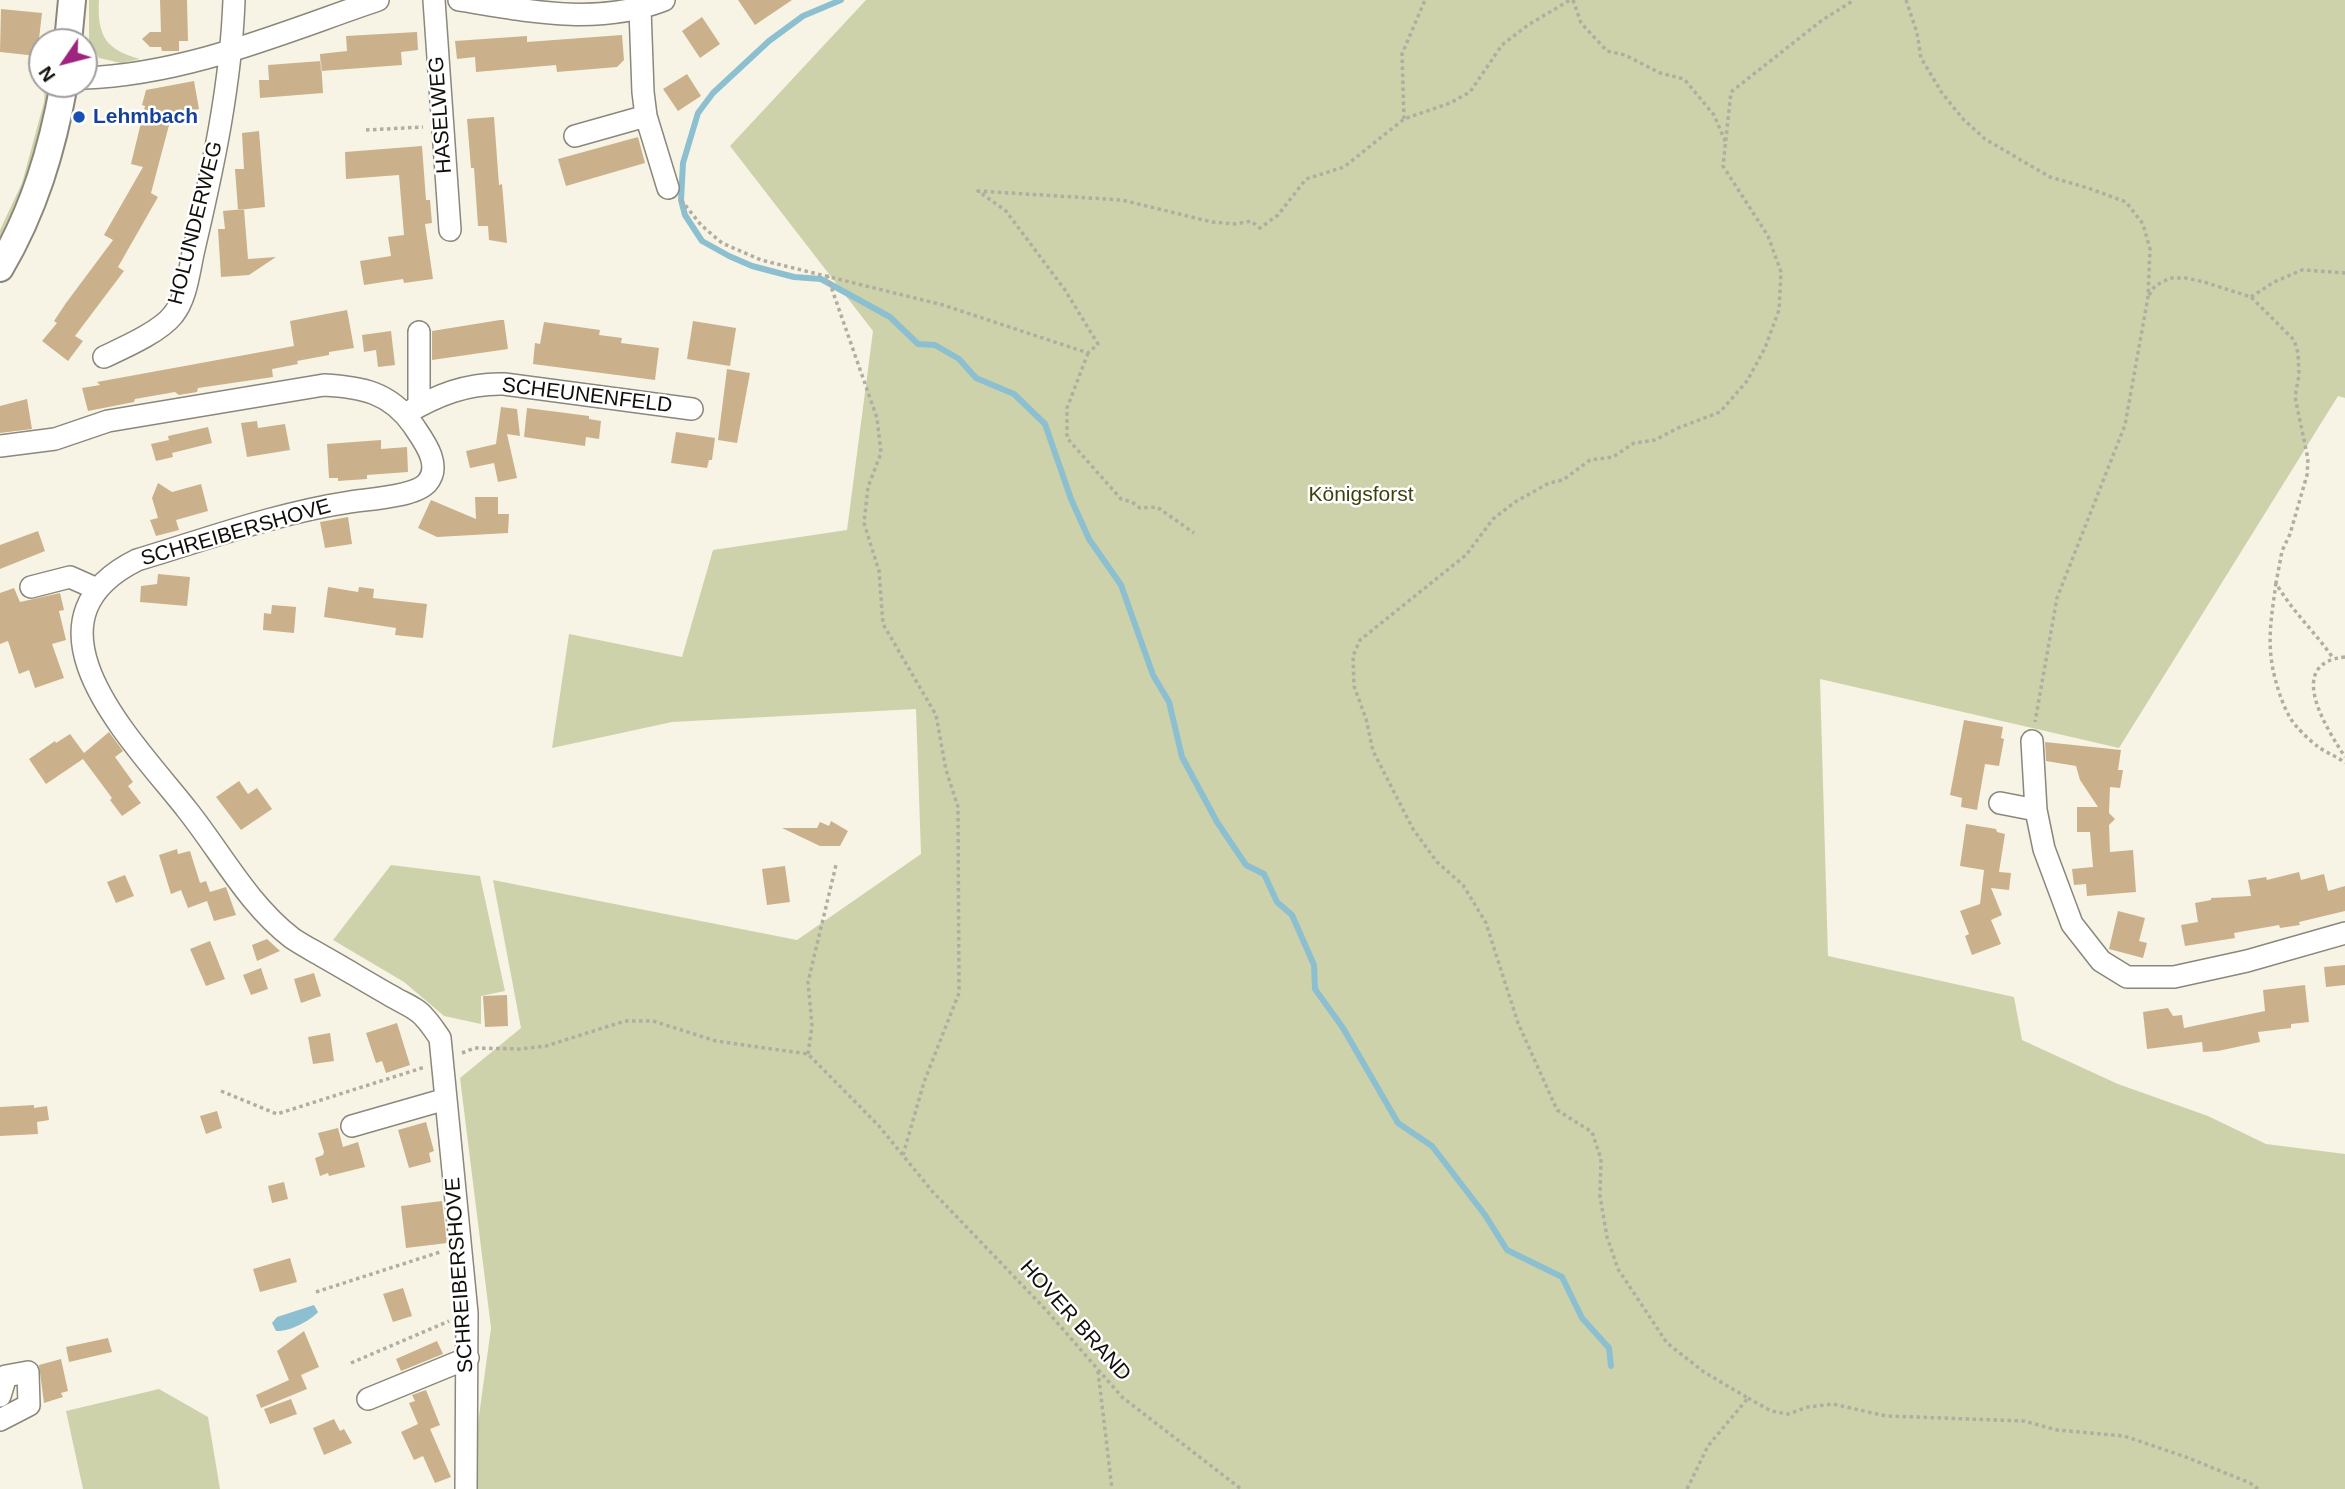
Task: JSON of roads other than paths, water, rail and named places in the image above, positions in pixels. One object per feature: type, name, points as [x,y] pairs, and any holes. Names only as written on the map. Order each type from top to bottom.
[{"type":"main road","points":[[69,28],[72,0]]},
{"type":"main road","points":[[0,268],[41,183],[61,98]]},
{"type":"street","name":"HOLUNDERWEG","points":[[104,357],[141,339],[172,317],[183,296],[205,201],[232,51],[234,0]]},
{"type":"street","points":[[98,77],[202,61],[378,0]]},
{"type":"street","name":"HASELWEG","points":[[434,0],[450,230]]},
{"type":"street","points":[[459,0],[542,13],[587,7],[640,9],[664,0]]},
{"type":"street","points":[[640,9],[646,117],[668,188]]},
{"type":"street","points":[[575,136],[646,117]]},
{"type":"street","points":[[412,410],[419,332]]},
{"type":"street","name":"SCHEUNENFELD","points":[[412,410],[435,397],[469,386],[496,384],[692,409]]},
{"type":"street","name":"SCHREIBERSHOVE","points":[[0,446],[55,439],[108,421],[324,385],[358,387],[412,410],[432,460],[432,472],[428,482],[418,489],[399,495],[326,506],[137,560],[115,572],[97,589],[84,618],[82,643],[90,672],[109,711],[132,744],[188,811],[253,901],[292,938],[423,1015],[440,1038],[467,1313],[466,1489]]},
{"type":"street","points":[[31,587],[70,577],[97,589]]},
{"type":"street","points":[[2032,741],[2036,810],[2044,849],[2072,924],[2101,961],[2127,977],[2174,976],[2247,961],[2345,933]]},
{"type":"street","points":[[2000,803],[2036,810]]},
{"type":"street","points":[[352,1126],[446,1099]]},
{"type":"street","points":[[368,1399],[468,1358]]},
{"type":"street","points":[[0,1396],[6,1376],[28,1372],[29,1405],[0,1420]]},
{"type":"water","points":[[314,1305],[318,1312],[310,1319],[293,1328],[276,1331],[272,1323],[277,1317]]},
{"type":"waterway","points":[[841,0],[803,16],[769,41],[713,93],[698,113],[683,163],[681,200],[685,215],[702,241],[729,256],[752,266],[794,277],[821,279],[890,317],[918,344],[935,345],[959,359],[976,378],[1014,394],[1045,424],[1071,499],[1089,539],[1121,585],[1153,675],[1169,702],[1182,757],[1217,822],[1246,865],[1264,874],[1277,902],[1292,915],[1314,965],[1315,989],[1343,1028],[1398,1123],[1432,1146],[1485,1215],[1507,1250],[1562,1277],[1582,1318],[1609,1348],[1611,1366]]},
{"type":"place","name":"Lehmbach","points":[[79,117]]},
{"type":"park label","name":"Königsforst","points":[[1361,495]]}]
